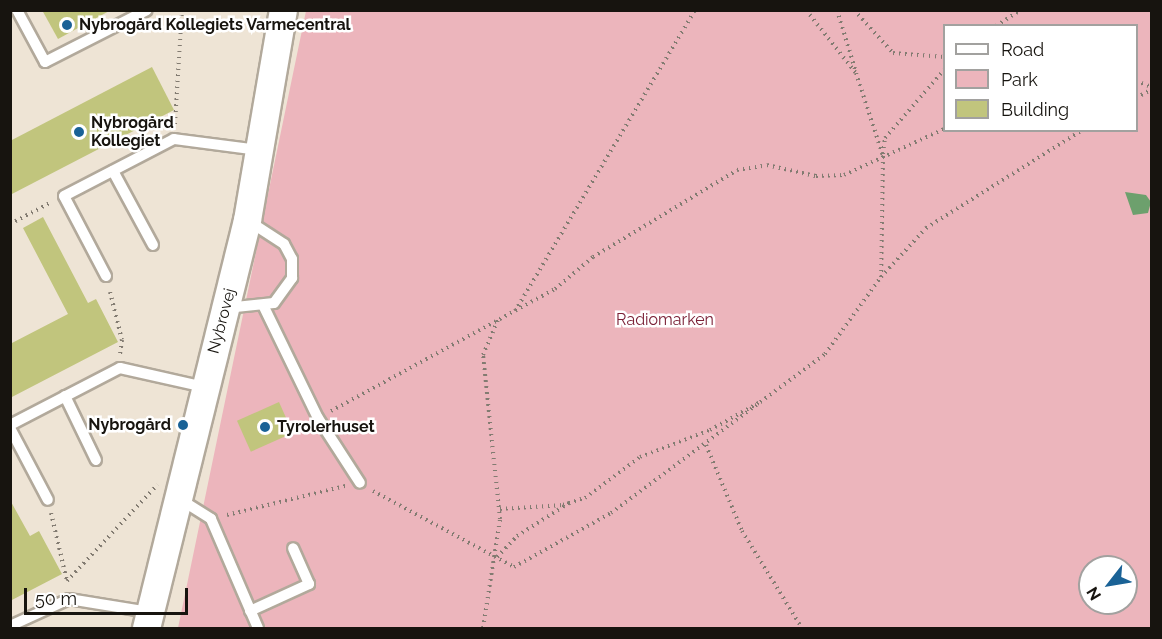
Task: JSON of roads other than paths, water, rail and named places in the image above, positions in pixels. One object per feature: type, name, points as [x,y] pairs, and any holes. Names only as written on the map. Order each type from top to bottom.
[{"type":"street","name":"Nybrovej","points":[[148,620],[247,220],[262,150],[282,10]]},
{"type":"lane","points":[[17,10],[45,62],[147,10]]},
{"type":"lane","points":[[106,276],[64,196],[174,139],[262,150]]},
{"type":"lane","points":[[112,171],[153,245]]},
{"type":"lane","points":[[226,308],[264,307],[289,288],[292,259],[284,244],[247,220]]},
{"type":"lane","points":[[264,307],[318,418],[360,483]]},
{"type":"lane","points":[[48,500],[10,426],[120,368],[204,387]]},
{"type":"lane","points":[[65,396],[96,460]]},
{"type":"lane","points":[[177,498],[211,519],[258,628]]},
{"type":"lane","points":[[250,611],[309,584],[293,548]]},
{"type":"lane","points":[[13,627],[69,599],[148,620]]},
{"type":"place","name":"Nybrogård Kollegiets Varmecentral","points":[[67,25]]},
{"type":"place","name":"Nybrogård Kollegiet","points":[[79,132]]},
{"type":"place","name":"Nybrogård","points":[[183,425]]},
{"type":"place","name":"Tyrolerhuset","points":[[265,427]]},
{"type":"park label","name":"Radiomarken","points":[[665,320]]}]
